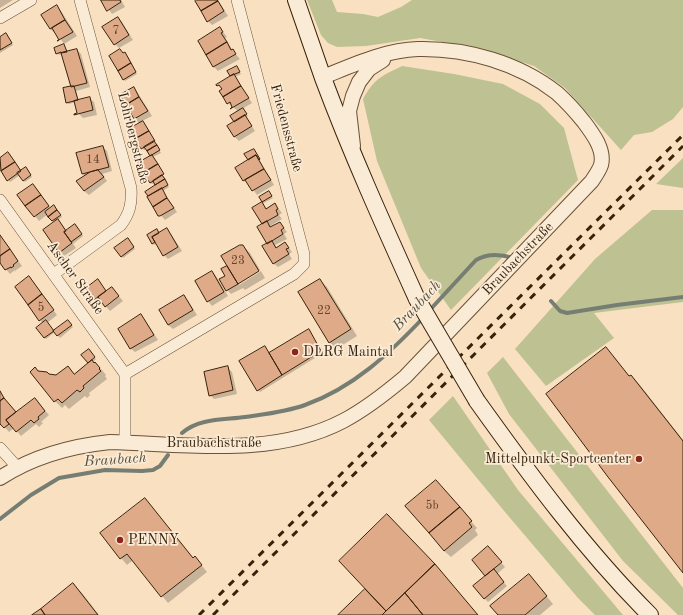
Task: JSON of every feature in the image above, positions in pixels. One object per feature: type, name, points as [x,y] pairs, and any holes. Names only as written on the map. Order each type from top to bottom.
[{"type":"main road","points":[[296,0],[323,77],[375,207],[417,299],[477,401],[509,446],[576,533],[650,615]]},
{"type":"street","points":[[0,18],[31,0]]},
{"type":"street","name":"Lohrbergstraße","points":[[54,274],[122,225],[128,217],[131,209],[131,188],[80,0]]},
{"type":"street","name":"Friedensstraße","points":[[125,374],[294,274],[304,264],[304,254],[237,0]]},
{"type":"street","name":"Braubachstraße","points":[[0,478],[39,458],[66,449],[91,444],[125,442],[255,445],[294,439],[322,430],[343,421],[380,398],[405,376],[592,181],[599,172],[602,164],[601,150],[590,131],[558,94],[536,78],[506,65],[472,54],[418,49],[393,53],[356,64],[323,77]]},
{"type":"street","points":[[354,154],[349,111],[353,96],[359,82],[369,69],[393,53]]},
{"type":"street","name":"Ascher Straße","points":[[0,200],[125,374]]},
{"type":"street","points":[[125,374],[125,442]]},
{"type":"street","points":[[0,448],[18,468]]},
{"type":"green space","points":[[307,0],[332,0],[337,12],[378,17],[401,7],[412,0],[683,0],[683,107],[673,119],[652,132],[634,135],[621,150],[565,88],[534,66],[477,48],[420,38],[366,46],[337,47],[328,43],[321,35]]},
{"type":"green space","points":[[402,66],[454,74],[503,84],[540,104],[564,128],[578,180],[451,310],[421,268],[377,161],[363,99],[375,82]]},
{"type":"green space","points":[[683,158],[683,188],[656,184]]},
{"type":"green space","points":[[652,210],[683,210],[683,302],[594,313],[614,338],[546,386],[515,349],[595,259]]},
{"type":"green space","points":[[503,357],[683,588],[683,615],[678,615],[623,561],[509,414],[487,373]]},
{"type":"green space","points":[[453,396],[518,490],[623,615],[595,615],[578,598],[429,420]]},
{"type":"building","points":[[101,0],[120,0],[121,2],[107,11]]},
{"type":"building","points":[[195,1],[218,1],[201,11]]},
{"type":"building","points":[[218,1],[224,11],[207,22],[201,11]]},
{"type":"building","points":[[57,5],[65,20],[50,29],[41,15]]},
{"type":"building","points":[[118,17],[129,35],[114,45],[102,27]]},
{"type":"building","points":[[65,20],[73,32],[59,40],[52,28]]},
{"type":"building","points":[[220,27],[223,32],[221,33],[227,42],[206,55],[198,41]]},
{"type":"building","points":[[6,33],[12,43],[0,50],[0,37]]},
{"type":"building","points":[[227,42],[231,50],[233,49],[236,54],[213,67],[206,55]]},
{"type":"building","points":[[64,44],[67,52],[56,54],[54,48]]},
{"type":"building","points":[[77,49],[87,83],[71,87],[61,53]]},
{"type":"building","points":[[120,49],[123,53],[125,52],[131,63],[118,71],[109,56]]},
{"type":"building","points":[[131,63],[136,72],[123,80],[118,71]]},
{"type":"building","points":[[237,66],[240,72],[230,76],[227,71]]},
{"type":"building","points":[[234,74],[241,86],[223,97],[219,91],[222,89],[219,85],[216,85]]},
{"type":"building","points":[[74,86],[78,100],[66,103],[63,88]]},
{"type":"building","points":[[241,86],[249,98],[230,109],[232,107],[230,102],[227,104],[223,97]]},
{"type":"building","points":[[134,87],[139,97],[126,105],[120,95]]},
{"type":"building","points":[[90,97],[93,110],[74,115],[77,113],[74,101]]},
{"type":"building","points":[[139,97],[148,111],[134,119],[126,105]]},
{"type":"building","points":[[243,108],[247,114],[234,122],[230,116]]},
{"type":"building","points":[[245,115],[252,126],[234,137],[227,126]]},
{"type":"building","points":[[143,121],[149,131],[135,139],[129,129]]},
{"type":"building","points":[[149,131],[155,141],[141,149],[135,139]]},
{"type":"building","points":[[154,141],[157,145],[147,151],[144,147]]},
{"type":"building","points":[[157,145],[160,150],[150,156],[147,151]]},
{"type":"building","points":[[103,146],[109,167],[82,174],[76,153]]},
{"type":"building","points":[[254,149],[260,159],[259,160],[256,155],[248,160],[244,154]]},
{"type":"building","points":[[8,152],[15,162],[1,171],[0,158]]},
{"type":"building","points":[[152,155],[158,164],[143,173],[138,163]]},
{"type":"building","points":[[256,155],[264,169],[243,181],[235,168]]},
{"type":"building","points":[[15,162],[21,171],[7,181],[1,171]]},
{"type":"building","points":[[158,164],[164,174],[150,183],[143,173]]},
{"type":"building","points":[[26,167],[31,175],[23,181],[17,173]]},
{"type":"building","points":[[264,169],[271,180],[252,191],[245,180]]},
{"type":"building","points":[[98,170],[104,177],[84,191],[76,181],[90,172]]},
{"type":"building","points":[[162,175],[165,179],[155,185],[153,181]]},
{"type":"building","points":[[165,179],[168,185],[148,196],[145,192]]},
{"type":"building","points":[[33,184],[41,195],[25,206],[17,195]]},
{"type":"building","points":[[162,188],[167,198],[153,207],[147,197]]},
{"type":"building","points":[[269,191],[272,196],[262,202],[259,197]]},
{"type":"building","points":[[41,195],[49,206],[34,217],[25,206]]},
{"type":"building","points":[[167,198],[174,208],[158,216],[153,207]]},
{"type":"building","points":[[262,202],[266,209],[275,203],[278,209],[276,210],[278,215],[262,224],[252,208]]},
{"type":"building","points":[[54,205],[57,210],[48,217],[45,212]]},
{"type":"building","points":[[57,210],[61,215],[52,221],[48,217]]},
{"type":"building","points":[[58,219],[66,231],[64,232],[72,243],[59,253],[43,230]]},
{"type":"building","points":[[267,221],[270,227],[280,222],[284,228],[281,230],[283,234],[267,244],[257,227]]},
{"type":"building","points":[[75,224],[82,234],[71,242],[64,232]]},
{"type":"building","points":[[167,228],[178,247],[163,256],[152,237]]},
{"type":"building","points":[[157,229],[159,233],[152,237],[155,242],[152,244],[147,235]]},
{"type":"building","points":[[0,235],[10,249],[0,256]]},
{"type":"building","points":[[128,238],[134,247],[121,257],[114,248]]},
{"type":"building","points":[[272,241],[276,248],[285,242],[289,248],[286,249],[289,254],[273,264],[262,246]]},
{"type":"building","points":[[240,245],[243,245],[259,271],[238,284],[221,256]]},
{"type":"building","points":[[10,249],[18,261],[13,265],[14,266],[5,270],[0,263],[0,256]]},
{"type":"building","points":[[227,266],[238,284],[226,291],[219,279],[225,276],[221,269]]},
{"type":"building","points":[[212,271],[224,292],[207,302],[195,281]]},
{"type":"building","points":[[29,276],[42,294],[28,305],[15,287]]},
{"type":"building","points":[[98,279],[106,291],[94,300],[85,289]]},
{"type":"building","points":[[320,279],[351,329],[329,343],[298,292]]},
{"type":"building","points":[[112,287],[119,296],[105,307],[98,297]]},
{"type":"building","points":[[42,294],[54,310],[39,321],[28,305]]},
{"type":"building","points":[[184,295],[193,310],[168,325],[159,310]]},
{"type":"building","points":[[141,314],[154,335],[130,349],[118,329]]},
{"type":"building","points":[[46,320],[54,331],[44,338],[36,328]]},
{"type":"building","points":[[68,320],[72,325],[57,336],[53,331]]},
{"type":"building","name":"DLRG Maintal","points":[[309,329],[321,351],[282,375],[269,353]]},
{"type":"building","points":[[265,346],[282,375],[257,391],[239,361]]},
{"type":"building","name":"Mittelpunkt-Sportcenter","points":[[606,347],[629,376],[631,375],[683,441],[683,573],[608,477],[546,394]]},
{"type":"building","points":[[89,349],[95,357],[88,363],[81,355]]},
{"type":"building","points":[[92,360],[101,371],[83,386],[84,388],[80,392],[77,390],[62,403],[58,399],[54,402],[30,372],[35,367],[38,371],[56,375],[68,366],[74,374]]},
{"type":"building","points":[[228,366],[233,390],[209,396],[204,372]]},
{"type":"building","points":[[0,391],[4,398],[0,401]]},
{"type":"building","points":[[4,398],[16,412],[6,420],[9,424],[4,428],[0,424],[0,401]]},
{"type":"building","points":[[35,398],[45,411],[34,423],[31,420],[16,432],[6,420]]},
{"type":"building","points":[[436,480],[460,507],[429,533],[405,506]]},
{"type":"building","points":[[145,498],[193,558],[195,556],[202,565],[161,597],[127,554],[120,559],[100,533]]},
{"type":"building","points":[[460,507],[472,521],[469,523],[472,527],[444,551],[429,533]]},
{"type":"building","points":[[387,514],[435,564],[386,611],[339,561]]},
{"type":"building","points":[[488,546],[502,562],[485,576],[472,560]]},
{"type":"building","points":[[435,564],[478,615],[423,615],[405,593]]},
{"type":"building","points":[[494,569],[504,582],[484,599],[473,586]]},
{"type":"building","points":[[529,574],[547,596],[525,615],[498,615],[490,606]]},
{"type":"building","points":[[73,583],[98,615],[45,615],[41,609]]},
{"type":"building","points":[[365,589],[386,611],[382,615],[338,615]]},
{"type":"building","points":[[405,593],[423,615],[382,615],[386,611]]},
{"type":"building","points":[[41,609],[45,615],[32,615]]},
{"type":"waterway","name":"Braubach","points":[[428,312],[476,260],[485,256],[494,255],[513,258]]},
{"type":"waterway","name":"Braubach","points":[[551,301],[560,311],[567,313],[683,297]]},
{"type":"waterway","name":"Braubach","points":[[182,433],[189,428],[204,422],[283,411],[305,405],[322,398],[339,389],[370,368],[398,344],[424,317]]},
{"type":"waterway","name":"Braubach","points":[[0,519],[31,495],[59,478],[105,470],[153,470],[160,466],[168,455]]},
{"type":"railway","points":[[199,615],[683,135]]},
{"type":"railway","points":[[213,615],[683,146]]},
{"type":"place","name":"DLRG Maintal","points":[[295,352]]},
{"type":"place","name":"Mittelpunkt-Sportcenter","points":[[639,459]]},
{"type":"place","name":"PENNY","points":[[120,540]]}]
